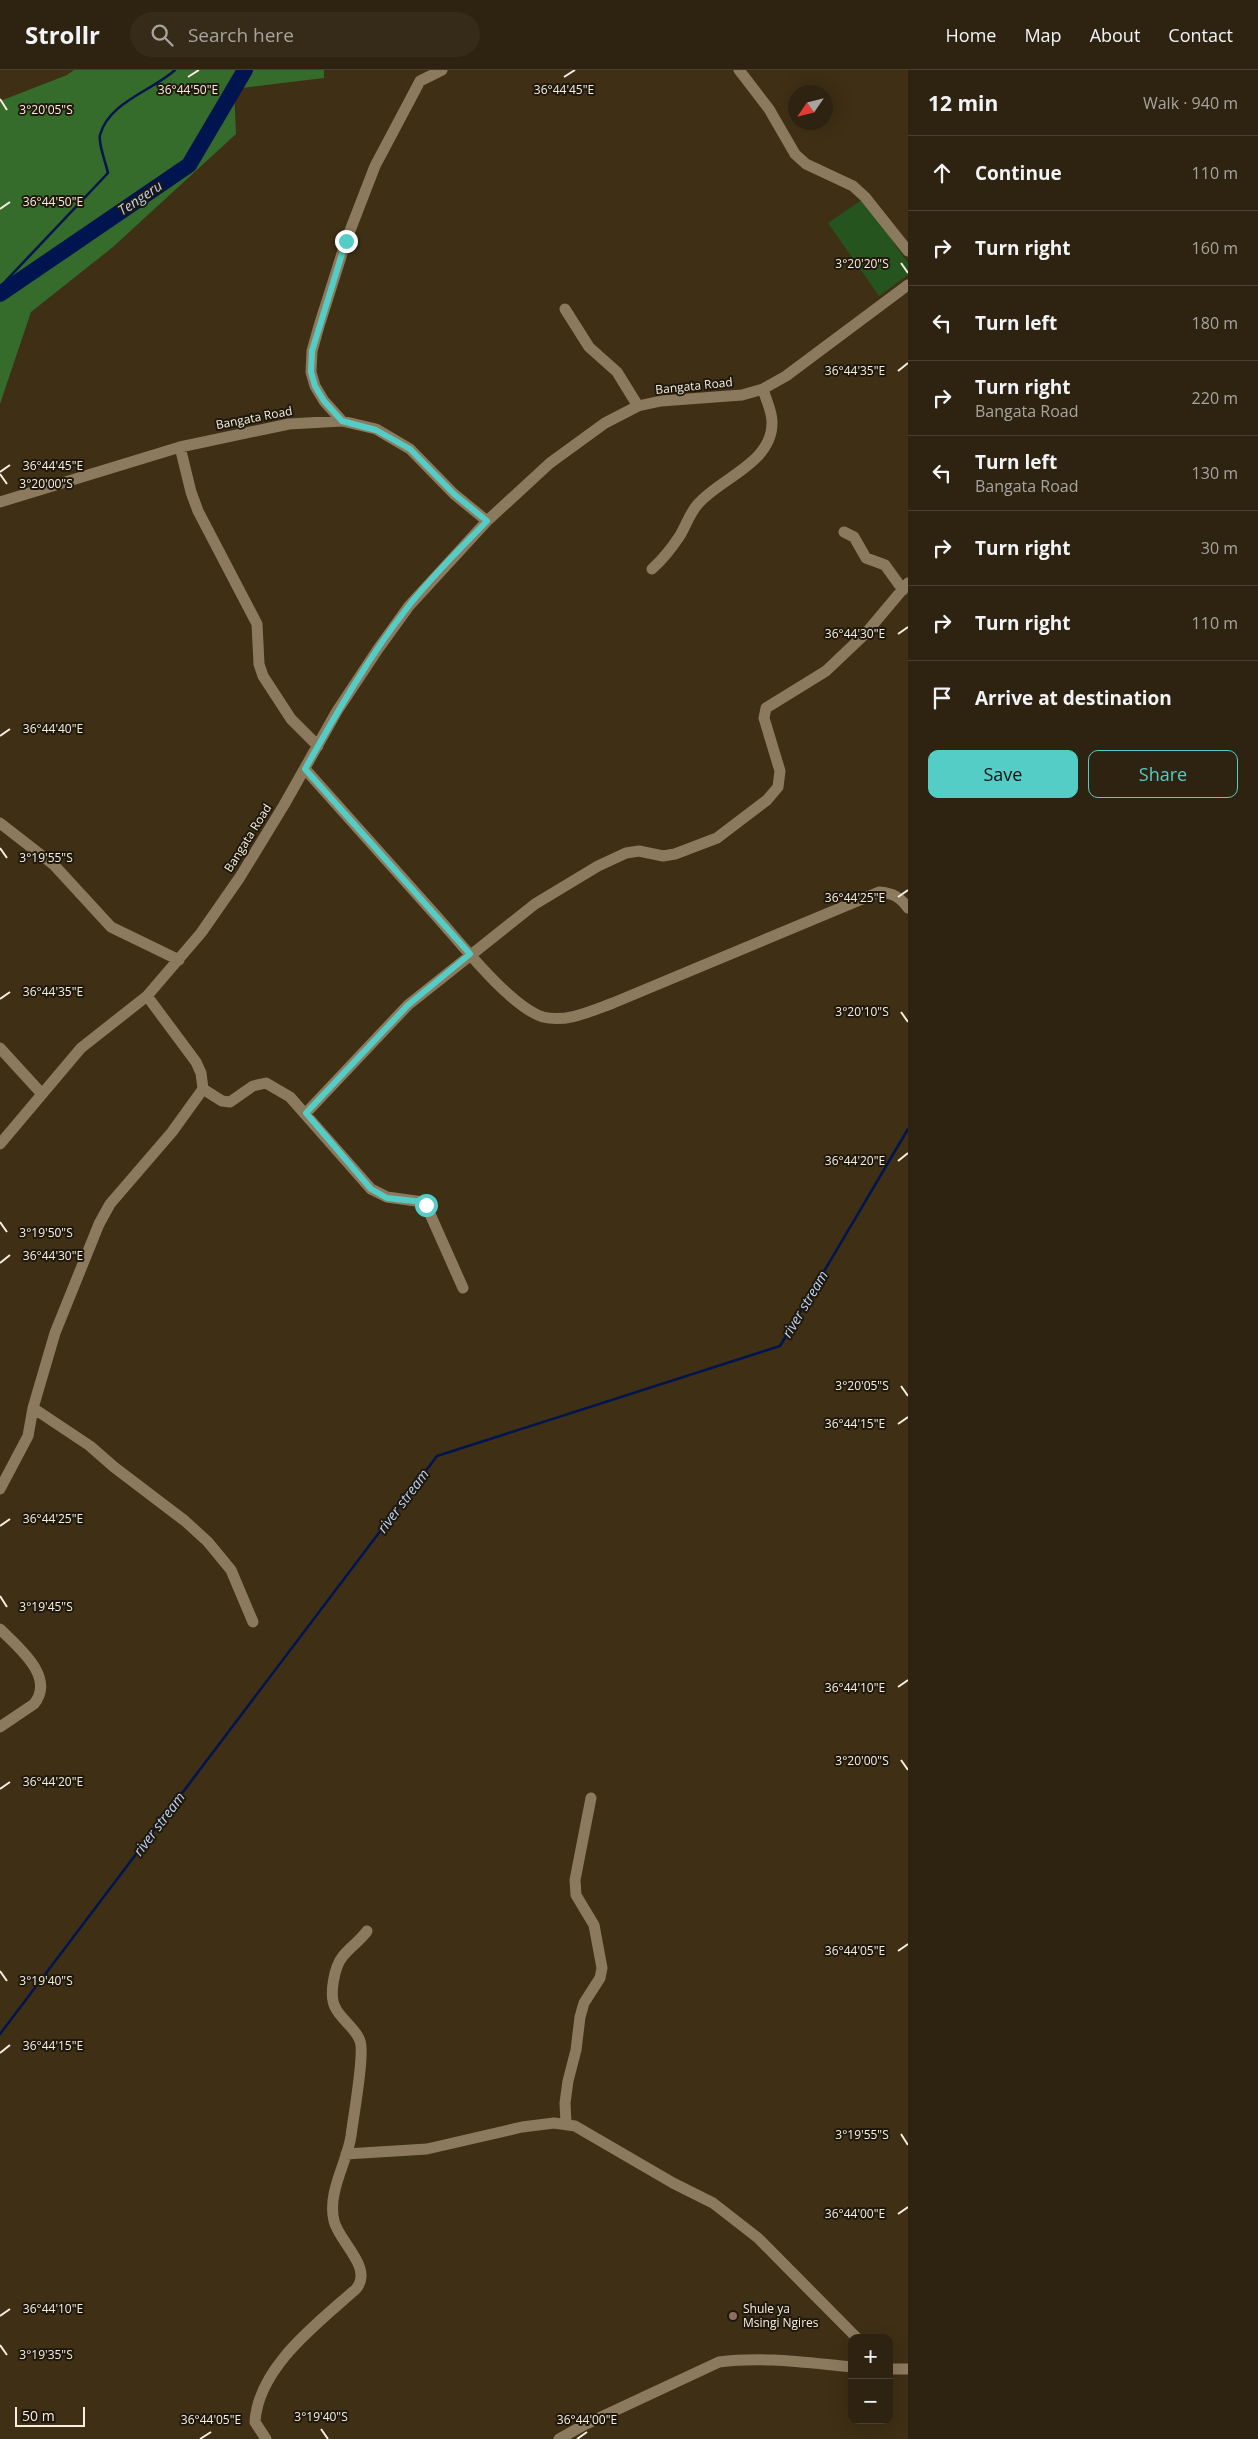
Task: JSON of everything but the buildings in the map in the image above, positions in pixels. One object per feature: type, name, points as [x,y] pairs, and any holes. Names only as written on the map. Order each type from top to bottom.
[{"type":"street","points":[[342,421],[324,401],[315,386],[311,372],[312,351],[318,326],[346,241],[375,166],[420,81],[442,70]]},
{"type":"street","points":[[739,70],[769,109],[795,154],[813,168],[853,186],[908,251]]},
{"type":"street","name":"Bangata Road","points":[[0,1144],[80,1048],[147,996],[201,933],[240,876],[305,769],[337,711],[409,606],[487,521],[550,463],[605,423],[638,406],[661,401],[742,395],[763,389],[786,376],[908,285]]},
{"type":"street","points":[[565,309],[589,347],[618,372],[638,406]]},
{"type":"street","points":[[652,569],[664,558],[679,537],[697,504],[707,494],[755,459],[766,444],[772,424],[763,389]]},
{"type":"street","name":"Bangata Road","points":[[0,502],[180,447],[289,424],[342,421],[376,430],[410,449],[454,494],[487,521]]},
{"type":"street","points":[[180,447],[190,492],[198,511],[257,624],[259,664],[263,676],[291,719],[318,746]]},
{"type":"street","points":[[306,1113],[408,1005],[535,904],[598,866],[626,853],[639,851],[663,856],[691,850],[717,838],[767,800],[778,787],[780,771],[764,718],[766,708],[826,670],[866,632],[905,586],[885,565],[866,558],[854,537],[844,532]]},
{"type":"street","points":[[305,769],[470,954],[520,1004],[531,1011],[554,1019],[572,1017],[612,1003],[879,892],[889,892],[897,896],[908,908]]},
{"type":"street","points":[[0,823],[54,866],[111,927],[178,960]]},
{"type":"street","points":[[0,1488],[28,1436],[34,1408],[63,1310],[104,1213],[177,1126],[203,1089],[203,1078],[196,1062],[147,996]]},
{"type":"street","points":[[0,1048],[42,1094]]},
{"type":"street","points":[[203,1089],[222,1101],[230,1102],[253,1086],[266,1083],[290,1097],[371,1189],[387,1198],[423,1202],[426,1205],[463,1288]]},
{"type":"street","points":[[34,1408],[90,1446],[114,1468],[185,1521],[208,1542],[231,1570],[253,1622]]},
{"type":"street","points":[[0,1629],[31,1662],[42,1685],[41,1693],[34,1704],[0,1727]]},
{"type":"street","points":[[566,2123],[565,2103],[568,2081],[576,2050],[580,2017],[584,2003],[600,1978],[602,1968],[594,1925],[576,1896],[575,1880],[591,1798]]},
{"type":"street","points":[[266,2439],[255,2422],[265,2385],[297,2341],[356,2289],[362,2279],[361,2270],[334,2221],[336,2189],[350,2141],[362,2049],[361,2041],[356,2033],[335,2008],[332,1993],[342,1957],[367,1931]]},
{"type":"street","points":[[346,2154],[427,2149],[522,2127],[566,2123],[575,2126],[673,2183],[713,2203],[758,2238],[853,2334]]},
{"type":"street","points":[[559,2439],[584,2425],[719,2362],[738,2359],[781,2360],[848,2367]]},
{"type":"street","points":[[893,2369],[908,2369]]},
{"type":"green space","points":[[74,70],[324,70],[324,78],[234,89],[236,134],[113,247],[31,312],[0,404],[0,101],[67,75]]},
{"type":"green space","points":[[863,199],[908,263],[908,275],[879,296],[828,223]]},
{"type":"waterway","points":[[0,287],[108,173],[101,148],[100,135],[112,114],[132,98],[175,70]]},
{"type":"waterway","name":"Tengeru","points":[[0,294],[189,165],[245,70]]},
{"type":"waterway","name":"river stream","points":[[0,2034],[437,1456],[780,1346],[908,1129]]},
{"type":"place","name":"Shule ya Msingi Ngires","points":[[733,2316]]},
{"type":"route","points":[[346,241],[326,300],[312,351],[311,372],[315,386],[324,401],[342,421],[376,430],[410,449],[429,466],[454,494],[487,521],[409,606],[394,626],[337,711],[305,769],[470,954],[408,1005],[306,1113],[371,1189],[387,1198],[423,1202],[426,1205]]}]
